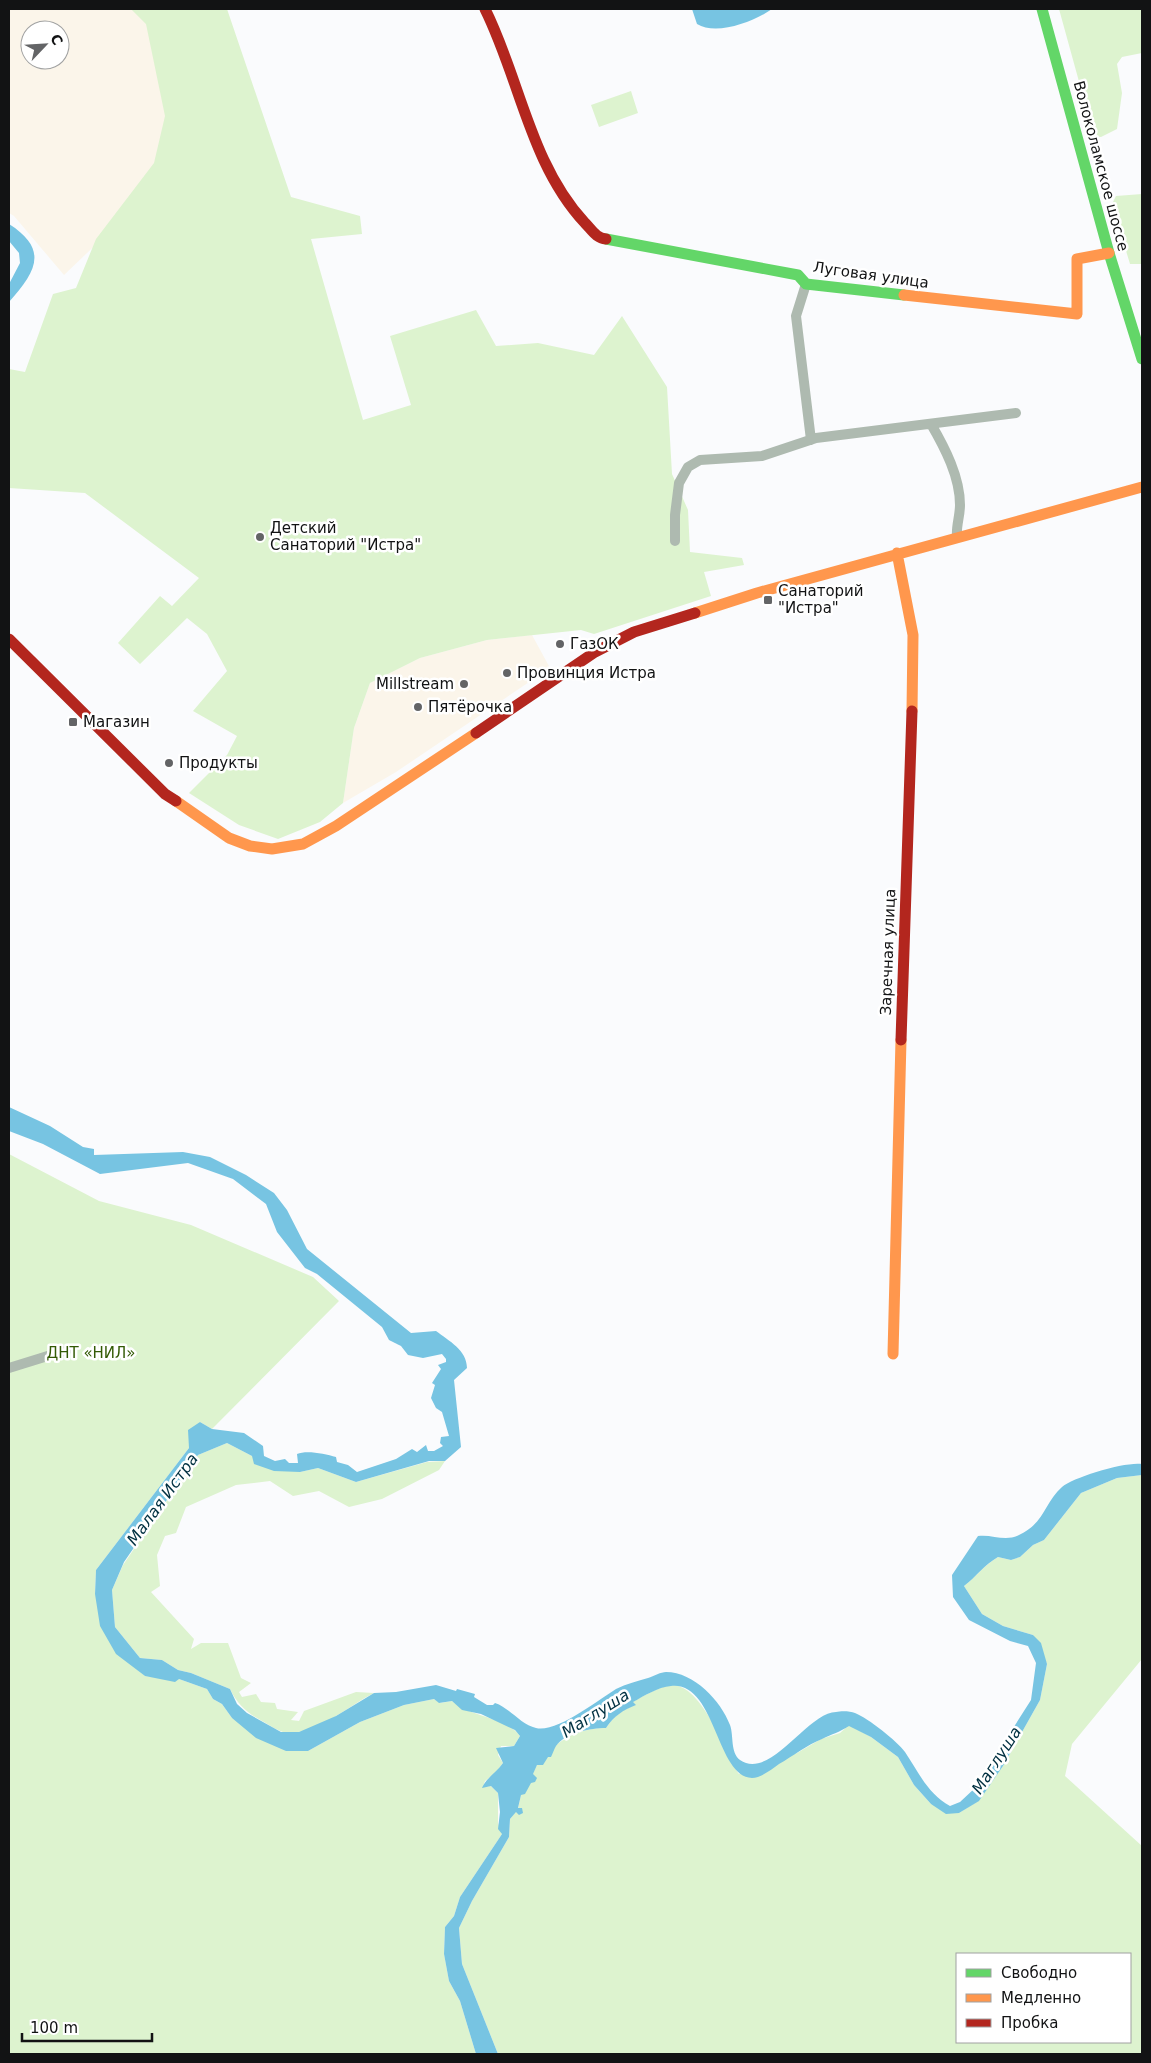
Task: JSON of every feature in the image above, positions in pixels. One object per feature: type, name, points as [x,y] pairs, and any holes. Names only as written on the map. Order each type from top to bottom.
[{"type":"main road","name":"Луговая улица","points":[[485,9],[492,22],[523,113],[559,186],[583,224],[599,238],[617,243],[798,275],[806,284],[1077,314],[1077,259],[1109,253]]},
{"type":"main road","name":"Волоколамское шоссе","points":[[1042,9],[1109,253],[1142,359]]},
{"type":"main road","points":[[9,639],[171,799],[229,838],[250,846],[272,849],[288,848],[303,844],[336,826],[556,677],[618,639],[670,619],[957,536],[1142,487]]},
{"type":"main road","name":"Заречная улица","points":[[893,1354],[903,962],[914,661],[914,635],[897,554]]},
{"type":"street","points":[[806,284],[796,316],[811,440]]},
{"type":"street","points":[[676,541],[675,515],[679,483],[688,468],[700,460],[762,456],[811,440],[1016,413]]},
{"type":"street","points":[[931,424],[945,447],[954,476],[960,505],[957,536]]},
{"type":"street","points":[[9,1368],[67,1350]]},
{"type":"shaded area","points":[[9,9],[206,9],[174,170],[64,275],[14,216],[9,213]]},
{"type":"shaded area","points":[[532,635],[550,668],[396,772],[343,803],[354,728],[370,683],[420,658],[487,640]]},
{"type":"green space","points":[[131,9],[227,9],[291,197],[360,216],[362,234],[311,239],[363,420],[411,405],[390,336],[476,310],[496,346],[538,343],[594,355],[622,316],[667,387],[672,474],[688,510],[690,552],[742,558],[744,565],[704,572],[711,596],[594,634],[581,630],[487,640],[420,658],[370,683],[354,728],[343,803],[320,822],[278,839],[239,825],[189,793],[227,755],[237,736],[193,711],[227,671],[207,634],[187,618],[140,664],[118,643],[160,596],[172,606],[199,578],[85,493],[9,488],[9,369],[25,372],[53,294],[76,288],[96,239],[154,163],[165,116],[146,24]]},
{"type":"green space","points":[[1059,9],[1141,9],[1142,53],[1122,57],[1117,64],[1122,93],[1117,129],[1101,137],[1094,136]]},
{"type":"green space","points":[[631,91],[638,113],[599,127],[591,105]]},
{"type":"green space","points":[[1142,194],[1142,264],[1130,264],[1112,204],[1116,196]]},
{"type":"green space","name":"ДНТ «НИЛ»","points":[[9,1154],[99,1201],[191,1225],[313,1277],[339,1301],[212,1429],[200,1422],[189,1448],[96,1570],[95,1594],[138,1670],[145,1676],[179,1679],[207,1689],[213,1699],[222,1704],[232,1718],[308,1751],[360,1722],[404,1705],[434,1699],[440,1703],[452,1701],[468,1711],[506,1725],[520,1736],[514,1746],[501,1746],[498,1755],[503,1763],[485,1781],[483,1787],[491,1786],[498,1793],[498,1823],[502,1834],[460,1897],[454,1916],[445,1927],[444,1954],[449,1981],[460,2001],[476,2054],[9,2054]]},
{"type":"green space","points":[[227,1443],[252,1456],[300,1472],[318,1468],[356,1482],[427,1462],[445,1461],[439,1470],[382,1499],[349,1507],[319,1491],[293,1496],[270,1481],[236,1485],[186,1507],[176,1533],[165,1536],[157,1555],[160,1586],[151,1592],[194,1639],[191,1649],[201,1643],[228,1643],[241,1678],[251,1683],[239,1692],[242,1697],[256,1694],[261,1702],[275,1703],[277,1709],[298,1712],[291,1720],[299,1721],[304,1711],[356,1692],[374,1693],[330,1720],[306,1730],[294,1733],[280,1731],[247,1711],[239,1704],[230,1689],[191,1673],[178,1670],[162,1660],[140,1658],[115,1627],[112,1590],[123,1565],[198,1455]]},
{"type":"green space","points":[[1142,1475],[1142,1659],[1072,1744],[1065,1776],[1142,1846],[1142,2054],[498,2054],[462,1964],[459,1928],[472,1901],[509,1837],[510,1819],[518,1809],[521,1794],[525,1793],[537,1765],[551,1749],[567,1737],[577,1733],[596,1728],[606,1728],[619,1714],[635,1705],[632,1702],[671,1685],[682,1687],[702,1706],[739,1774],[797,1753],[821,1739],[840,1733],[849,1725],[871,1737],[898,1757],[914,1785],[931,1804],[959,1813],[978,1801],[1003,1766],[1040,1700],[1047,1664],[1033,1635],[1003,1626],[982,1614],[964,1586],[998,1557],[1011,1560],[1020,1557],[1033,1545],[1044,1540],[1081,1493],[1117,1478]]},
{"type":"water","points":[[692,9],[772,9],[745,23],[714,29],[697,24]]},
{"type":"water","points":[[9,224],[30,243],[34,252],[34,262],[26,281],[9,302],[9,284],[20,263],[19,253],[9,241]]},
{"type":"water","points":[[9,1107],[50,1126],[83,1147],[94,1149],[94,1155],[183,1152],[210,1157],[246,1175],[274,1193],[287,1210],[307,1249],[411,1333],[436,1331],[461,1351],[466,1362],[467,1368],[454,1380],[461,1447],[445,1461],[429,1461],[356,1482],[318,1468],[300,1472],[274,1471],[254,1464],[252,1456],[227,1443],[198,1455],[124,1562],[112,1590],[115,1627],[140,1658],[162,1660],[178,1670],[191,1673],[230,1689],[237,1704],[247,1713],[281,1732],[299,1732],[336,1716],[374,1693],[396,1692],[436,1685],[475,1694],[474,1697],[487,1705],[495,1703],[531,1726],[545,1728],[555,1726],[577,1715],[620,1687],[666,1672],[676,1673],[696,1682],[720,1707],[730,1725],[733,1748],[740,1760],[752,1764],[764,1761],[789,1744],[813,1722],[825,1715],[840,1711],[853,1712],[896,1742],[930,1789],[950,1806],[960,1802],[975,1788],[1031,1700],[1036,1663],[1028,1646],[1010,1641],[969,1620],[953,1597],[952,1575],[978,1536],[1009,1538],[1028,1530],[1039,1519],[1056,1493],[1068,1483],[1113,1467],[1142,1464],[1142,1475],[1117,1478],[1081,1493],[1044,1540],[1033,1545],[1020,1557],[1011,1560],[998,1557],[964,1586],[982,1614],[1003,1626],[1033,1635],[1041,1643],[1047,1664],[1040,1700],[1003,1766],[979,1801],[959,1813],[946,1814],[931,1804],[914,1785],[898,1757],[871,1737],[849,1726],[811,1744],[763,1775],[752,1778],[740,1774],[730,1762],[698,1698],[686,1688],[671,1686],[651,1692],[633,1702],[636,1705],[619,1714],[606,1728],[579,1732],[560,1741],[551,1757],[548,1757],[543,1765],[537,1765],[533,1774],[537,1778],[535,1782],[531,1783],[525,1794],[521,1795],[518,1808],[522,1808],[523,1813],[519,1815],[516,1812],[510,1819],[509,1837],[472,1901],[459,1928],[462,1964],[498,2054],[476,2054],[460,2001],[449,1981],[444,1954],[445,1927],[454,1916],[460,1897],[502,1834],[498,1829],[500,1812],[498,1793],[491,1786],[482,1788],[503,1763],[496,1748],[514,1746],[520,1736],[515,1730],[481,1714],[462,1710],[452,1701],[439,1703],[434,1699],[404,1705],[360,1722],[308,1751],[286,1751],[256,1738],[232,1718],[222,1704],[213,1699],[207,1689],[179,1679],[175,1682],[145,1676],[116,1654],[100,1626],[95,1594],[96,1570],[189,1448],[188,1430],[200,1422],[212,1429],[244,1433],[263,1446],[264,1456],[275,1461],[285,1459],[289,1463],[298,1463],[297,1454],[306,1452],[316,1453],[336,1457],[337,1462],[348,1465],[357,1472],[396,1459],[412,1449],[417,1452],[426,1445],[428,1451],[434,1451],[443,1446],[440,1443],[441,1437],[449,1436],[442,1412],[436,1408],[431,1398],[435,1385],[432,1383],[441,1369],[438,1365],[446,1362],[446,1359],[442,1354],[423,1358],[408,1355],[401,1346],[389,1340],[382,1327],[317,1274],[305,1268],[277,1232],[266,1204],[233,1179],[188,1163],[100,1174],[43,1144],[9,1131]]},
{"type":"traffic: fast","points":[[1042,9],[1109,253],[1142,359]]},
{"type":"traffic: fast","points":[[606,239],[798,275],[806,284],[904,295]]},
{"type":"traffic: slow","points":[[904,295],[1077,314],[1077,259],[1109,253]]},
{"type":"traffic: slow","points":[[695,613],[757,593],[1142,487]]},
{"type":"traffic: slow","points":[[897,553],[913,635],[912,711]]},
{"type":"traffic: slow","points":[[176,801],[229,838],[250,846],[272,849],[303,844],[336,826],[476,733]]},
{"type":"traffic: slow","points":[[893,1354],[901,1040]]},
{"type":"traffic: jam","points":[[485,9],[508,64],[538,148],[551,175],[566,200],[585,223],[597,235],[606,239]]},
{"type":"traffic: jam","points":[[476,733],[595,652],[634,632],[695,613]]},
{"type":"traffic: jam","points":[[9,639],[165,794],[176,801]]},
{"type":"traffic: jam","points":[[901,1040],[912,711]]},
{"type":"place","name":"Детский Санаторий \"Истра\"","points":[[260,537]]},
{"type":"place","name":"Санаторий \"Истра\"","points":[[768,600]]},
{"type":"place","name":"ГазОК","points":[[560,644]]},
{"type":"place","name":"Провинция Истра","points":[[507,673]]},
{"type":"place","name":"Millstream","points":[[464,684]]},
{"type":"place","name":"Пятёрочка","points":[[418,707]]},
{"type":"place","name":"Магазин","points":[[73,722]]},
{"type":"place","name":"Продукты","points":[[169,763]]},
{"type":"water label","name":"Малая Истра","points":[[162,1499]]},
{"type":"water label","name":"Маглуша","points":[[595,1713]]},
{"type":"water label","name":"Маглуша","points":[[996,1760]]}]
